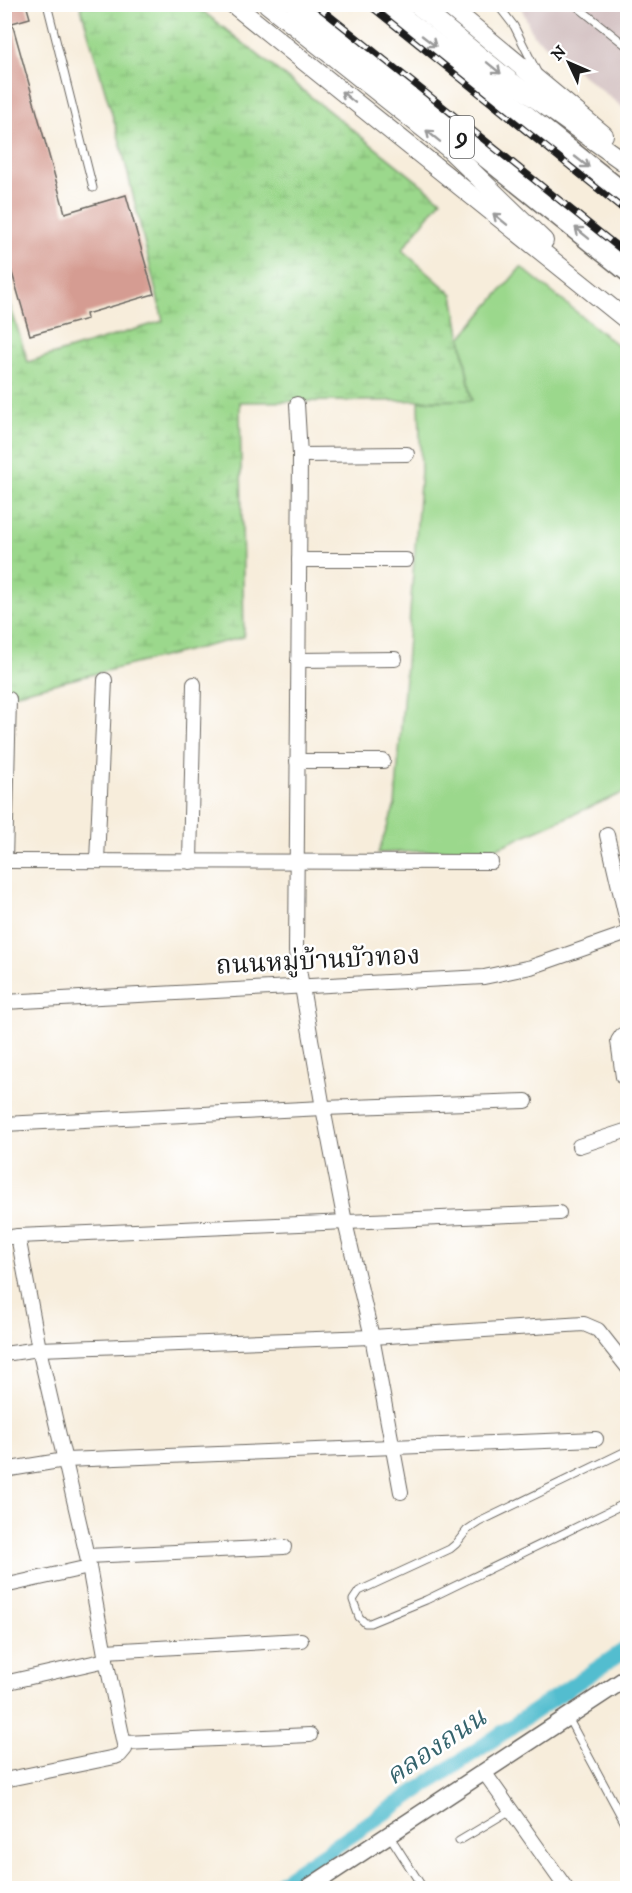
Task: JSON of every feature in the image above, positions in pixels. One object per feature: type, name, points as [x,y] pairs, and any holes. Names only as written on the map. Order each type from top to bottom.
[{"type":"highway","name":"9","points":[[297,4],[627,270]]},
{"type":"highway","name":"9","points":[[384,4],[627,198]]},
{"type":"main road","points":[[233,4],[627,321]]},
{"type":"main road","points":[[267,4],[448,148],[627,321]]},
{"type":"main road","points":[[416,4],[509,80],[627,165]]},
{"type":"main road","points":[[446,4],[627,155]]},
{"type":"street","points":[[297,404],[300,455],[296,952],[323,1108],[345,1222],[372,1337],[400,1492]]},
{"type":"street","points":[[300,455],[407,454]]},
{"type":"street","points":[[299,560],[406,560]]},
{"type":"street","points":[[298,660],[395,659]]},
{"type":"street","points":[[97,861],[105,680]]},
{"type":"street","points":[[190,862],[194,684]]},
{"type":"street","points":[[9,699],[5,861],[491,862]]},
{"type":"street","points":[[297,761],[383,761]]},
{"type":"street","points":[[607,835],[627,926]]},
{"type":"street","name":"ถนนหมู่บ้านบัวทอง","points":[[4,1002],[501,975],[531,967],[627,933]]},
{"type":"street","points":[[623,1077],[618,1041],[622,1035],[627,1033]]},
{"type":"street","points":[[4,1124],[323,1108],[526,1101]]},
{"type":"street","points":[[579,1146],[627,1130]]},
{"type":"street","points":[[4,1780],[115,1757],[123,1752],[125,1743],[105,1656],[88,1562],[11,1237],[558,1213]]},
{"type":"street","points":[[4,1354],[39,1349],[372,1337],[584,1324],[598,1330],[627,1368]]},
{"type":"street","points":[[4,1470],[65,1460],[596,1439]]},
{"type":"street","points":[[4,1586],[88,1562],[284,1547]]},
{"type":"street","points":[[4,1683],[105,1656],[301,1640]]},
{"type":"street","points":[[310,1888],[627,1677]]},
{"type":"street","points":[[125,1743],[310,1735]]},
{"type":"street","points":[[484,1772],[566,1888]]},
{"type":"lane","points":[[47,4],[93,188]]},
{"type":"lane","points":[[497,4],[514,26],[543,84]]},
{"type":"lane","points":[[574,4],[627,47]]},
{"type":"lane","points":[[627,1450],[479,1522],[467,1530],[450,1549],[359,1591],[353,1600],[359,1617],[365,1623],[370,1623],[426,1600],[627,1502]]},
{"type":"lane","points":[[567,1716],[627,1829]]},
{"type":"lane","points":[[459,1841],[511,1810]]},
{"type":"lane","points":[[389,1835],[423,1888]]},
{"type":"shaded area","points":[[520,5],[627,5],[627,111],[533,35]]},
{"type":"green space","points":[[80,5],[195,5],[441,200],[402,250],[453,295],[472,400],[240,402],[244,637],[5,696],[4,286],[28,362],[163,321],[121,145]]},
{"type":"green space","points":[[521,267],[627,353],[627,791],[497,848],[378,853],[395,805],[421,471],[419,401],[472,400],[461,338]]},
{"type":"building","points":[[4,4],[26,4],[30,18],[12,23],[65,213],[126,195],[154,294],[86,314],[87,319],[30,335],[4,245]]},
{"type":"waterway","name":"คลองถนน","points":[[273,1888],[628,1648]]},
{"type":"railway","points":[[315,4],[628,255]]},
{"type":"railway","points":[[368,4],[628,213]]}]
